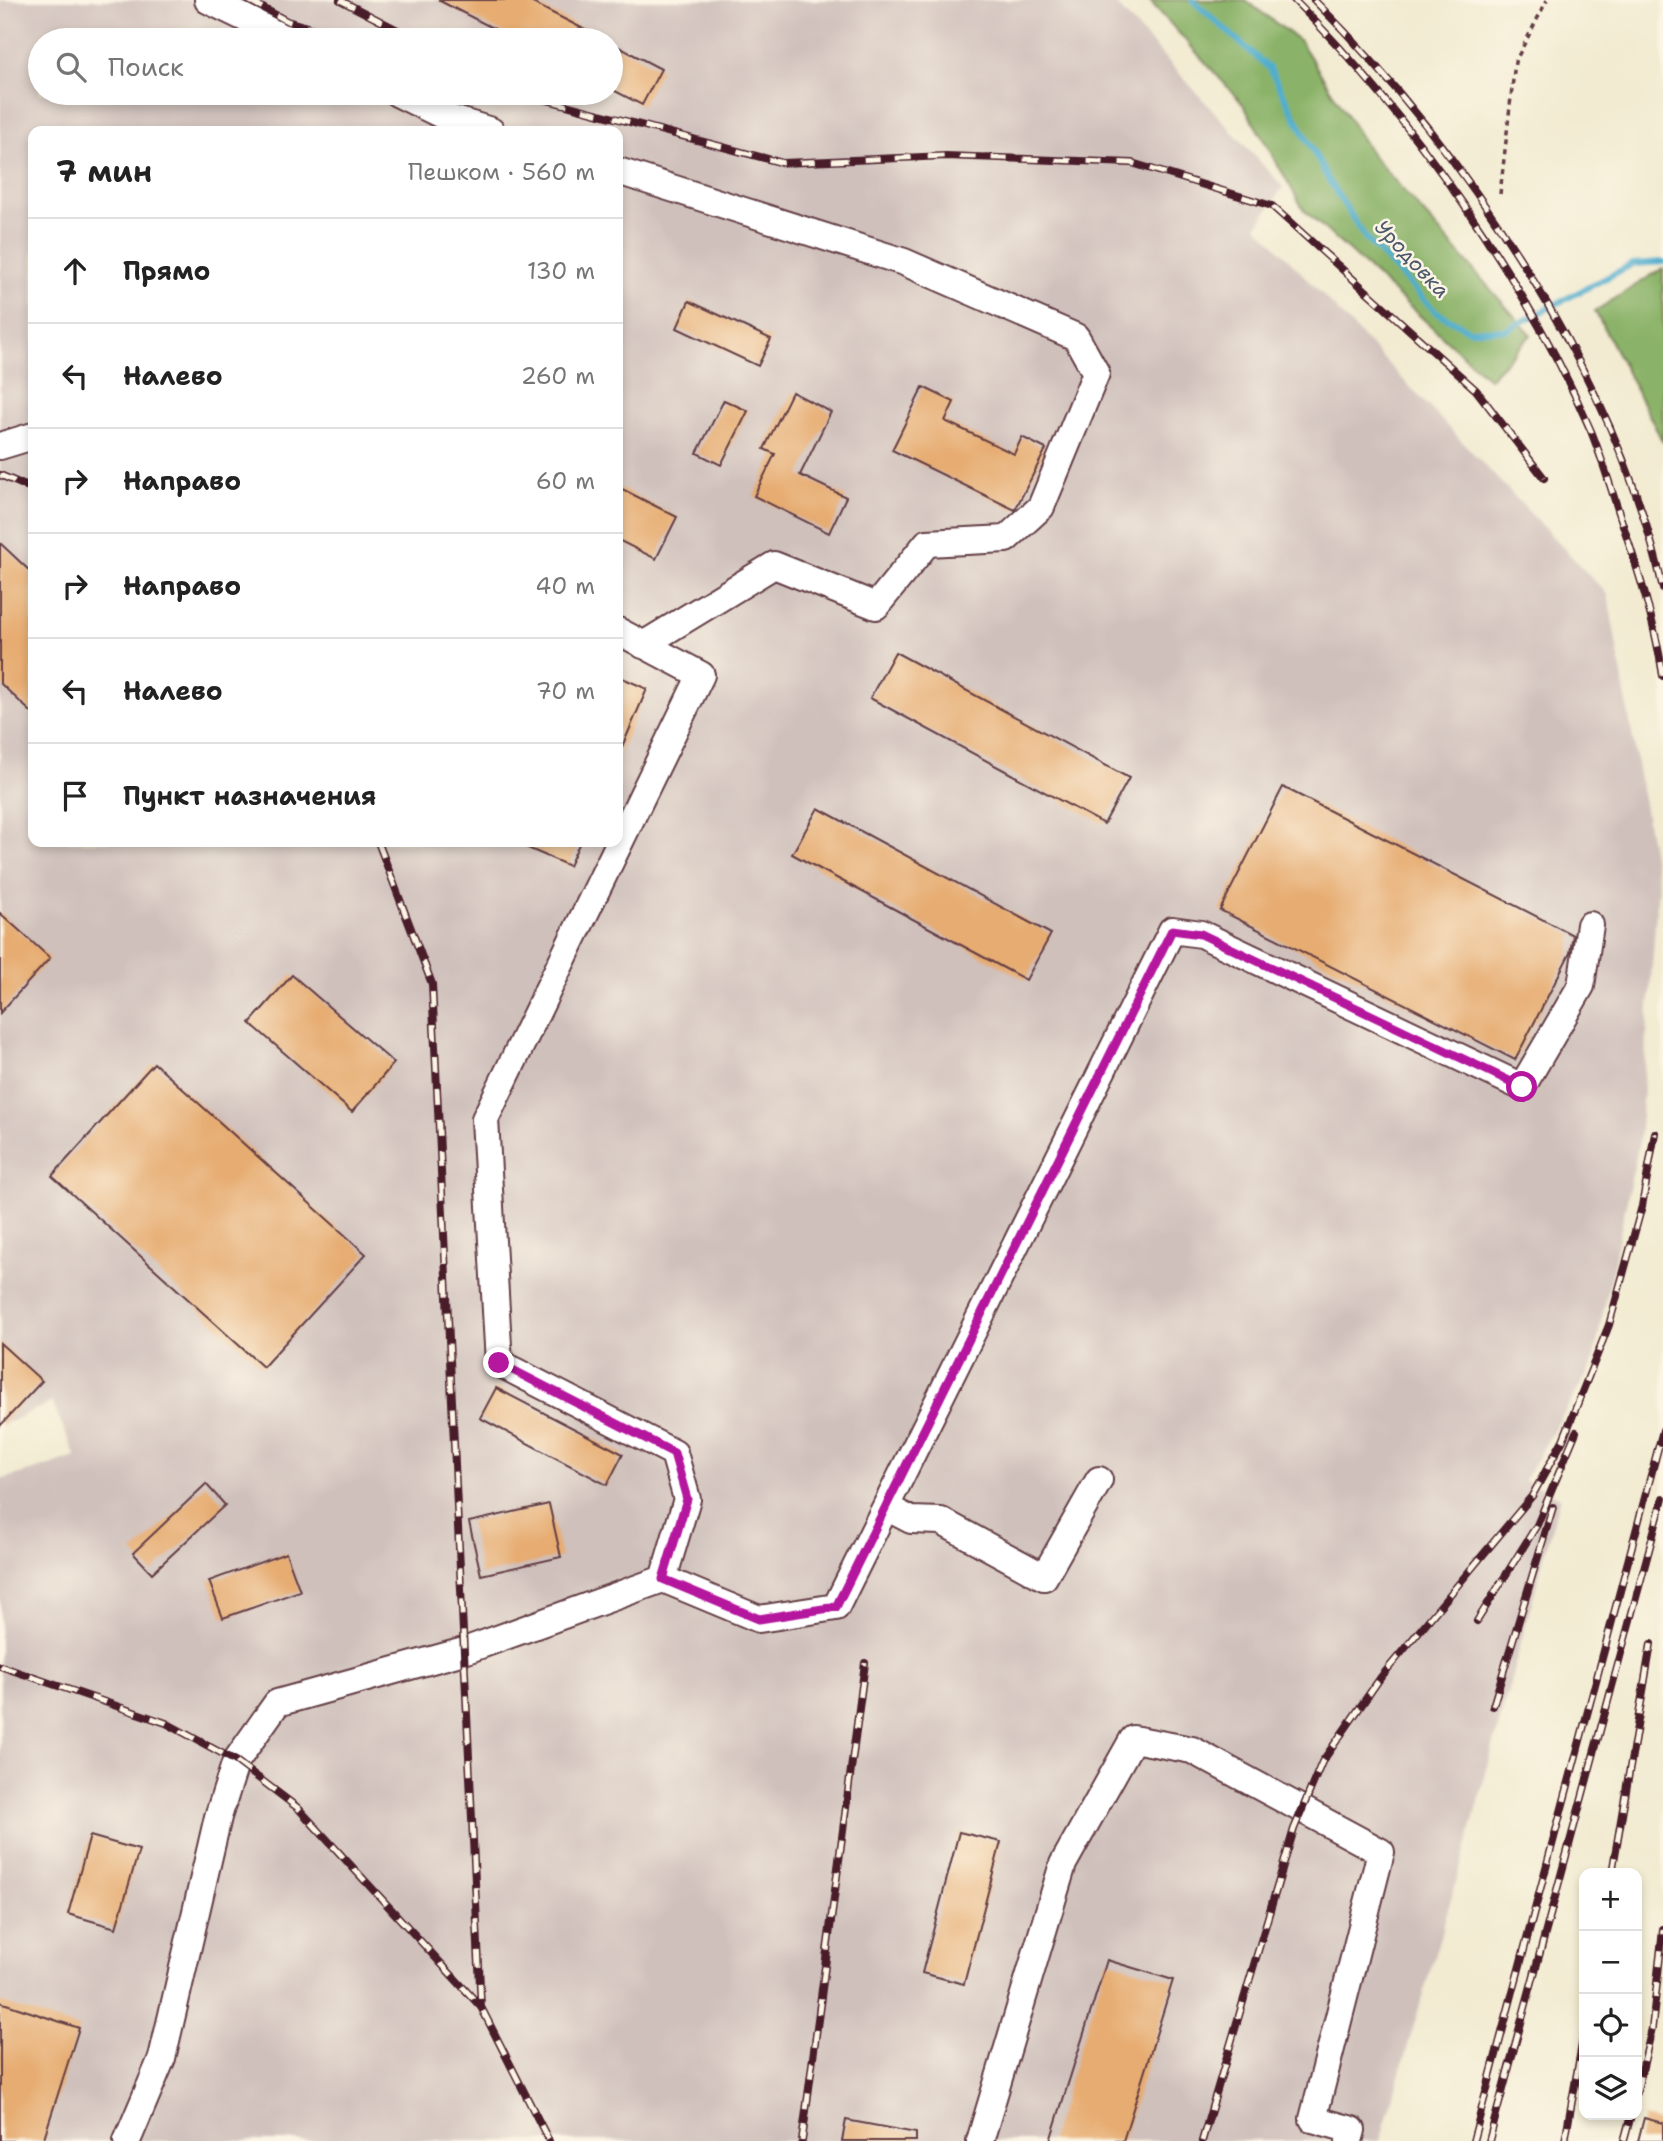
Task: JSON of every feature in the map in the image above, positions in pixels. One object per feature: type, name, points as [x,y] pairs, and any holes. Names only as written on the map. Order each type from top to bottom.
[{"type":"street","points":[[208,0],[265,28]]},
{"type":"street","points":[[422,105],[446,117],[475,126]]},
{"type":"street","points":[[623,174],[904,262],[1076,337],[1096,373],[1041,507],[1006,539],[927,543],[876,606],[774,565],[643,645]]},
{"type":"street","points":[[0,446],[28,438]]},
{"type":"street","points":[[623,634],[702,675],[623,837]]},
{"type":"street","points":[[618,847],[485,1119],[499,1363],[674,1453],[687,1499],[663,1579]]},
{"type":"street","points":[[127,2141],[162,2058],[218,1817],[236,1761],[277,1703],[464,1651],[663,1579],[759,1619],[836,1607],[1172,930],[1201,934],[1522,1087],[1581,986],[1590,925]]},
{"type":"street","points":[[886,1507],[912,1520],[941,1521],[1044,1577],[1099,1480]]},
{"type":"street","points":[[980,2141],[1063,1864],[1133,1739],[1192,1750],[1381,1852],[1313,2119],[1352,2130],[1349,2141]]},
{"type":"path","points":[[1500,194],[1516,62],[1547,0]]},
{"type":"shaded area","points":[[0,0],[1112,0],[1283,187],[1257,226],[1608,595],[1658,885],[1639,1142],[1592,1366],[1524,1480],[1560,1497],[1463,1858],[1380,2141],[0,2141],[0,1480],[76,1457],[52,1402],[0,1426]]},
{"type":"green space","points":[[1149,0],[1245,0],[1300,41],[1372,155],[1531,335],[1489,379],[1304,210],[1243,104]]},
{"type":"green space","points":[[1663,268],[1663,442],[1595,311]]},
{"type":"building","points":[[438,0],[527,0],[582,28],[493,28]]},
{"type":"building","points":[[623,49],[661,69],[642,105],[623,95]]},
{"type":"building","points":[[689,301],[771,339],[758,366],[677,328]]},
{"type":"building","points":[[923,387],[954,402],[945,421],[1014,454],[1022,437],[1046,449],[1015,510],[892,450]]},
{"type":"building","points":[[792,392],[831,412],[800,475],[846,497],[829,533],[754,496],[775,454],[764,449]]},
{"type":"building","points":[[724,400],[748,411],[721,465],[697,453]]},
{"type":"building","points":[[623,490],[677,517],[656,559],[623,542]]},
{"type":"building","points":[[0,543],[28,569],[28,709],[0,683]]},
{"type":"building","points":[[895,652],[1129,778],[1104,824],[870,698]]},
{"type":"building","points":[[623,678],[647,689],[623,744]]},
{"type":"building","points":[[1283,787],[1573,935],[1570,953],[1515,1060],[1220,910]]},
{"type":"building","points":[[818,808],[1051,934],[1026,980],[792,854]]},
{"type":"building","points":[[525,847],[578,847],[569,866]]},
{"type":"building","points":[[0,913],[50,958],[0,1013]]},
{"type":"building","points":[[292,975],[394,1063],[352,1112],[250,1023]]},
{"type":"building","points":[[154,1063],[366,1254],[263,1367],[52,1176]]},
{"type":"building","points":[[0,1343],[42,1381],[0,1426]]},
{"type":"building","points":[[496,1388],[623,1454],[607,1485],[480,1418]]},
{"type":"building","points":[[206,1484],[225,1505],[152,1573],[133,1553]]},
{"type":"building","points":[[549,1504],[561,1557],[481,1575],[469,1522]]},
{"type":"building","points":[[286,1553],[300,1591],[223,1618],[209,1581]]},
{"type":"building","points":[[959,1832],[1001,1842],[964,1984],[922,1973]]},
{"type":"building","points":[[90,1836],[139,1850],[116,1928],[68,1914]]},
{"type":"building","points":[[1107,1960],[1173,1980],[1123,2141],[1050,2141]]},
{"type":"building","points":[[0,2002],[79,2028],[43,2141],[0,2141]]},
{"type":"building","points":[[1644,2118],[1663,2123],[1663,2141],[1638,2141]]},
{"type":"building","points":[[846,2120],[916,2133],[916,2141],[842,2141]]},
{"type":"waterway","name":"Уродовка","points":[[1192,0],[1270,69],[1329,181],[1366,239],[1436,312],[1469,330],[1506,330],[1633,264],[1663,262]]},
{"type":"railway","points":[[248,0],[287,21],[311,28]]},
{"type":"railway","points":[[340,0],[394,28]]},
{"type":"railway","points":[[1294,0],[1381,95],[1422,148],[1462,202],[1534,316],[1600,454],[1646,598],[1663,676]]},
{"type":"railway","points":[[1314,0],[1371,60],[1426,126],[1479,197],[1528,272],[1572,350],[1610,429],[1641,509],[1663,589]]},
{"type":"railway","points":[[566,105],[783,163],[946,156],[1132,163],[1272,206],[1476,390],[1544,478]]},
{"type":"railway","points":[[0,475],[28,487]]},
{"type":"railway","points":[[380,847],[432,984],[481,2007]]},
{"type":"railway","points":[[1202,2141],[1294,1829],[1322,1762],[1381,1677],[1532,1496],[1563,1440],[1609,1325],[1642,1206],[1655,1133]]},
{"type":"railway","points":[[1473,2141],[1663,1430]]},
{"type":"railway","points":[[1477,1621],[1537,1525],[1576,1432]]},
{"type":"railway","points":[[1489,2141],[1663,1498]]},
{"type":"railway","points":[[1493,1706],[1553,1507]]},
{"type":"railway","points":[[1613,1868],[1651,1644]]},
{"type":"railway","points":[[802,2141],[865,1663]]},
{"type":"railway","points":[[0,1666],[166,1723],[236,1761],[298,1808],[481,2007],[549,2141]]},
{"type":"railway","points":[[1642,2071],[1652,2028],[1663,1929]]},
{"type":"railway","points":[[1565,2141],[1580,2057]]},
{"type":"railway","points":[[1624,2141],[1630,2120]]},
{"type":"route","points":[[499,1363],[674,1453],[687,1499],[663,1579],[759,1619],[836,1607],[1172,930],[1201,934],[1522,1087]]}]
